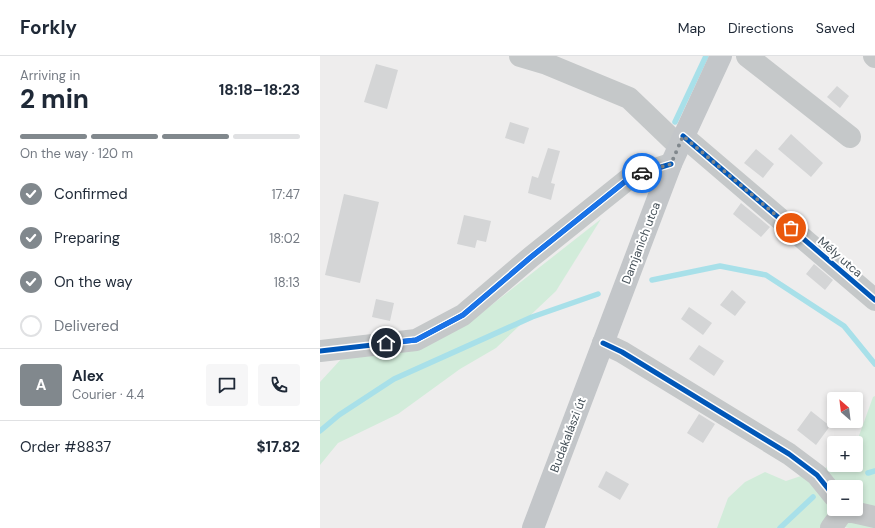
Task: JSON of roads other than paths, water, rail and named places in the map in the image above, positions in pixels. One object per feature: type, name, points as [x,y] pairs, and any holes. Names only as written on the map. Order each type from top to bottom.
[{"type":"main road","name":"Damjanich utca","points":[[603,343],[678,148],[721,56]]},
{"type":"main road","name":"Budakalászi út","points":[[533,528],[603,343]]},
{"type":"street","name":"Mély utca","points":[[520,56],[547,64],[629,98],[678,148],[875,300]]},
{"type":"street","points":[[747,56],[850,137]]},
{"type":"street","points":[[320,351],[416,340],[463,315],[531,257],[632,176],[678,148]]},
{"type":"street","points":[[603,343],[622,352],[789,454],[817,475],[827,488]]},
{"type":"street","points":[[863,513],[875,517]]},
{"type":"street","points":[[831,528],[836,516]]},
{"type":"waterway","points":[[675,122],[706,56]]},
{"type":"waterway","points":[[652,280],[720,266],[766,275],[844,326],[875,364]]},
{"type":"waterway","points":[[320,431],[339,415],[394,379],[532,317],[598,294]]},
{"type":"waterway","points":[[868,473],[875,471]]},
{"type":"waterway","points":[[780,528],[813,497]]}]
